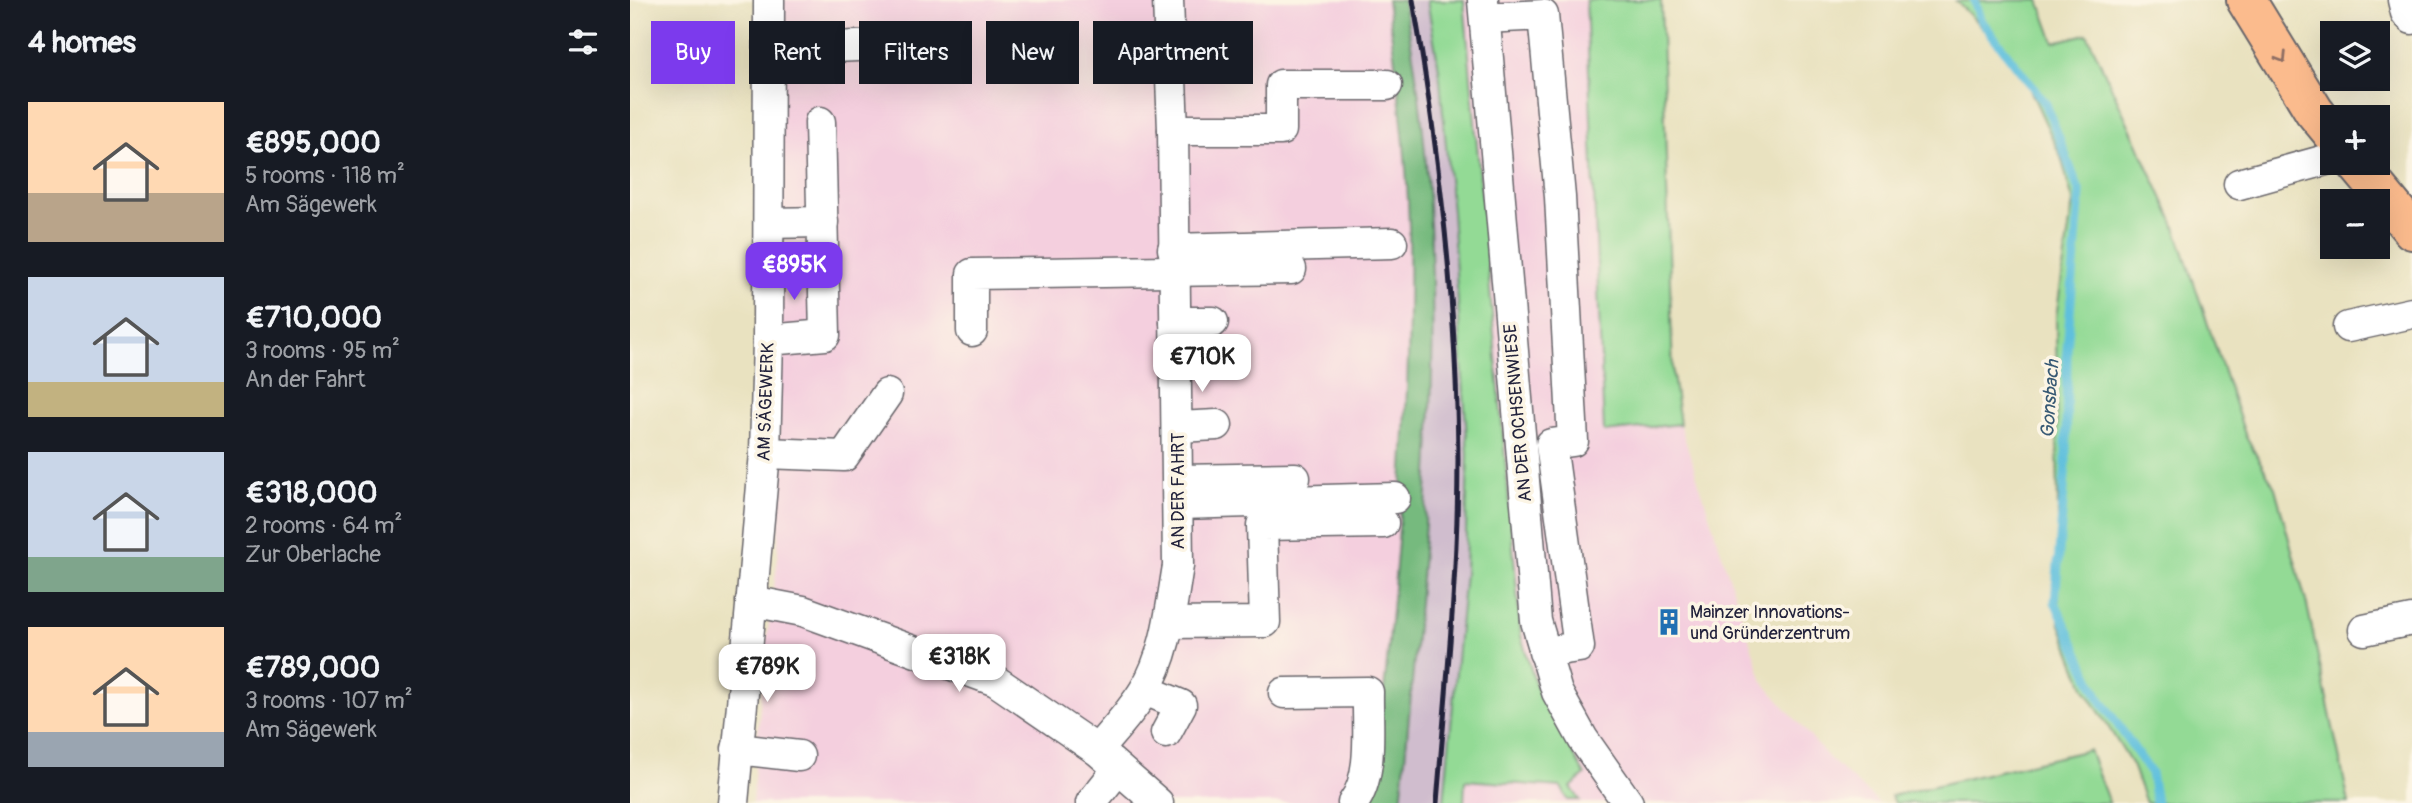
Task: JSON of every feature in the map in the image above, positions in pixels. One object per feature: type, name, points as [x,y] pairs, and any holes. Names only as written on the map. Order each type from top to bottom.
[{"type":"main road","points":[[2246,0],[2320,118]]},
{"type":"main road","points":[[2366,175],[2412,230]]},
{"type":"street","name":"AM SÄGEWERK","points":[[769,0],[769,21]]},
{"type":"street","name":"AN DER FAHRT","points":[[1091,803],[1108,760],[1156,667],[1169,623],[1178,566],[1173,130],[1168,0]]},
{"type":"street","points":[[2403,0],[2406,13],[2412,19]]},
{"type":"street","points":[[1484,9],[1543,15],[1560,197],[1573,442],[1551,444],[1579,646],[1544,652]]},
{"type":"street","name":"AN DER OCHSENWIESE","points":[[1484,9],[1532,584],[1544,652],[1557,692],[1583,739],[1628,803]]},
{"type":"street","name":"AM SÄGEWERK","points":[[733,803],[765,453],[770,84]]},
{"type":"street","points":[[1173,130],[1281,130],[1281,85],[1387,85]]},
{"type":"street","points":[[768,340],[825,335],[820,122]]},
{"type":"street","points":[[2239,184],[2320,162]]},
{"type":"street","points":[[769,223],[823,222]]},
{"type":"street","points":[[972,331],[972,274],[1392,243]]},
{"type":"street","points":[[1174,260],[1291,269]]},
{"type":"street","points":[[2348,327],[2412,313]]},
{"type":"street","points":[[1175,322],[1213,322]]},
{"type":"street","points":[[765,453],[844,456],[887,394]]},
{"type":"street","points":[[1178,426],[1217,425]]},
{"type":"street","points":[[1179,492],[1294,478]]},
{"type":"street","points":[[1169,623],[1265,622],[1262,525],[1389,510],[1179,492]]},
{"type":"street","points":[[751,601],[803,611],[996,681],[1108,760],[1158,803]]},
{"type":"street","points":[[2364,630],[2412,621]]},
{"type":"street","points":[[1145,690],[1181,705],[1166,733]]},
{"type":"street","points":[[1284,693],[1368,692],[1366,766],[1359,796],[1353,803]]},
{"type":"street","points":[[737,749],[799,756]]},
{"type":"shaded area","points":[[781,0],[1586,0],[1604,431],[1680,424],[1763,682],[1829,758],[1879,803],[752,803],[764,659],[778,557],[781,84],[845,84],[845,21],[781,21]]},
{"type":"shaded area","points":[[1403,0],[1427,0],[1439,69],[1464,351],[1468,454],[1465,573],[1444,803],[1401,803],[1424,533],[1431,373],[1429,215],[1423,132],[1414,55]]},
{"type":"green space","points":[[1387,0],[1403,0],[1419,99],[1429,199],[1431,401],[1419,603],[1401,803],[1364,803],[1373,789],[1388,649],[1408,368],[1408,199]]},
{"type":"green space","points":[[1427,0],[1464,0],[1521,636],[1536,686],[1585,775],[1571,787],[1580,800],[1568,800],[1561,787],[1465,780],[1464,803],[1444,803],[1465,573],[1468,454],[1452,212],[1439,69]]},
{"type":"green space","points":[[1586,0],[1661,0],[1673,375],[1680,424],[1604,432]]},
{"type":"green space","points":[[2039,0],[2054,42],[2087,34],[2173,221],[2246,437],[2275,488],[2307,605],[2349,803],[2146,803],[2132,765],[2085,689],[2059,622],[2056,317],[2073,201],[2061,157],[2019,65],[1956,1]]},
{"type":"green space","points":[[2089,750],[2109,803],[1895,803],[1891,796]]},
{"type":"waterway","name":"Gonsbach","points":[[1974,0],[1980,19],[2046,104],[2080,193],[2067,350],[2066,464],[2055,602],[2098,696],[2151,773],[2156,803]]},
{"type":"railway","points":[[1413,0],[1445,228],[1457,401],[1456,545],[1437,803]]},
{"type":"place","name":"Mainzer Innovations- und Gründerzentrum","points":[[1669,622]]}]
